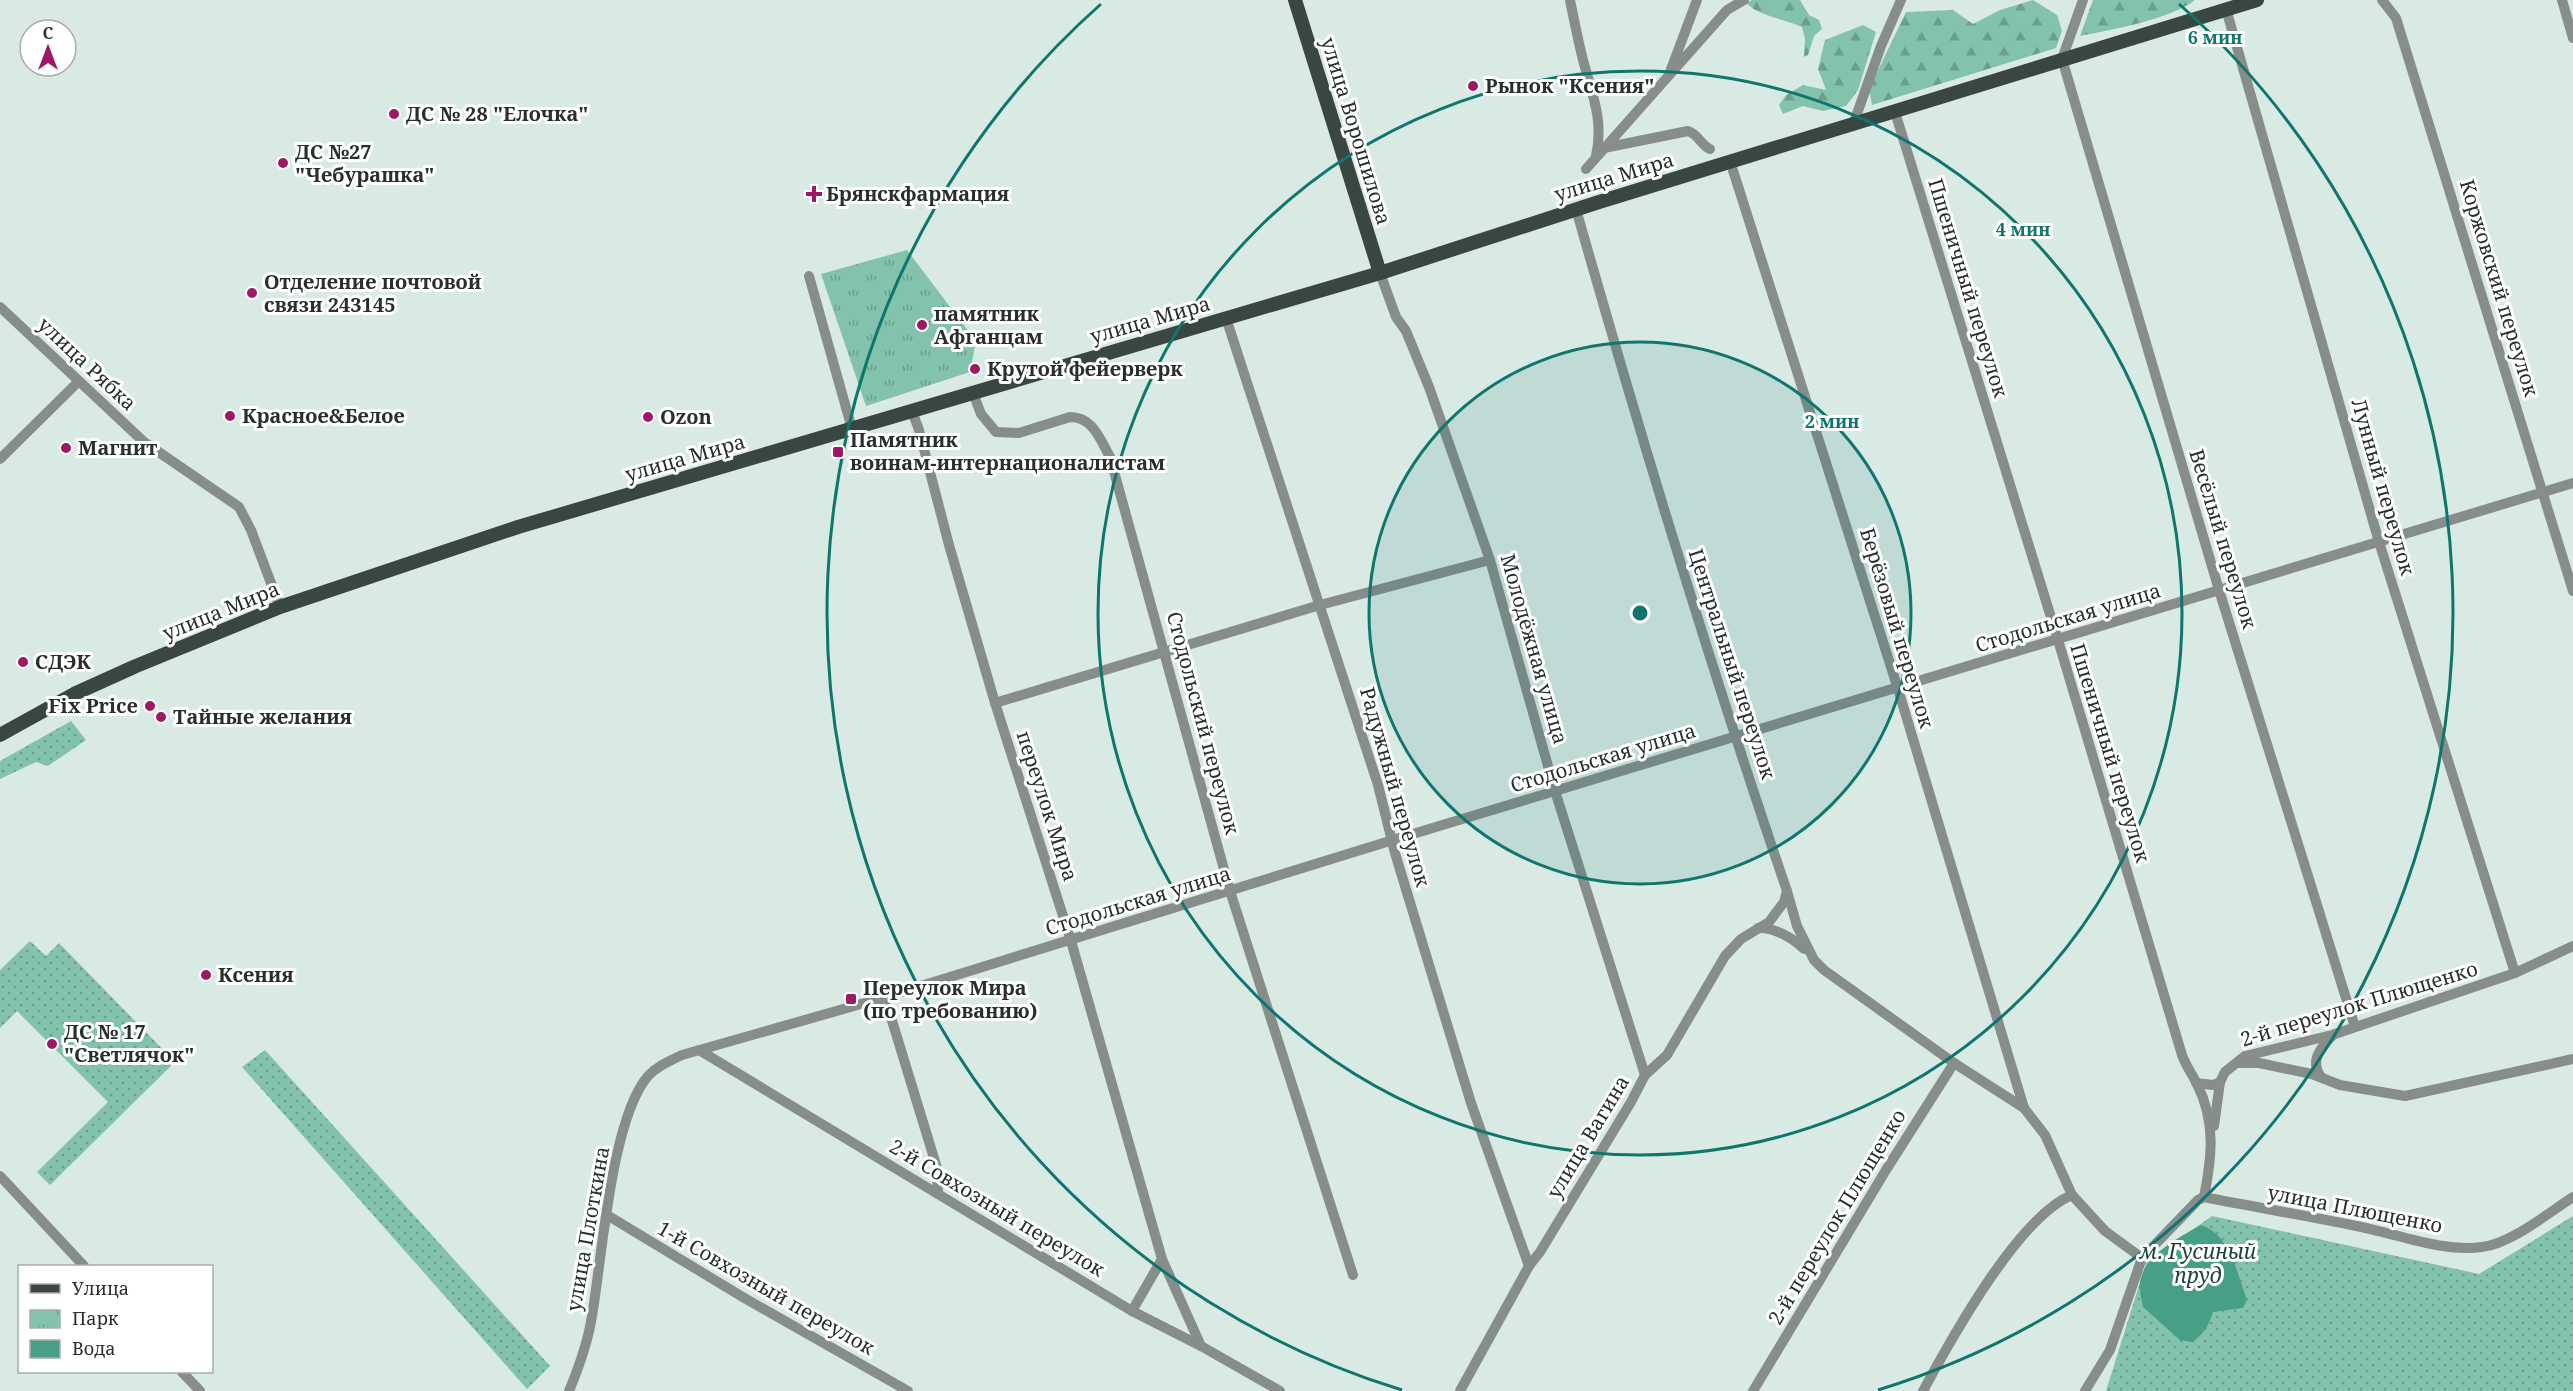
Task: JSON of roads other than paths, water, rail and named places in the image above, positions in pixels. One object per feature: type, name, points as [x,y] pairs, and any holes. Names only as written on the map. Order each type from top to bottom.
[{"type":"main road","name":"улица Ворошилова","points":[[1295,0],[1380,273]]},
{"type":"main road","name":"улица Мира","points":[[0,735],[94,684],[280,608],[518,527],[1380,273],[1730,161],[2257,0]]},
{"type":"street","points":[[1570,0],[1582,56],[1600,118],[1600,152]]},
{"type":"street","points":[[1666,80],[1697,0]]},
{"type":"street","points":[[1719,20],[1728,0]]},
{"type":"street","points":[[1586,169],[1728,10],[1744,0]]},
{"type":"street","points":[[1853,125],[1881,46],[1901,0]]},
{"type":"street","points":[[2062,59],[2083,0]]},
{"type":"street","name":"Коржовский переулок","points":[[2382,0],[2396,18],[2573,591]]},
{"type":"street","points":[[2562,0],[2573,38]]},
{"type":"street","name":"Лунный переулок","points":[[2226,9],[2379,542],[2515,973]]},
{"type":"street","name":"Весёлый переулок","points":[[2062,59],[2219,590],[2355,1028]]},
{"type":"street","name":"Пшеничный переулок","points":[[1895,112],[2058,640],[2182,1055],[2196,1083],[2211,1124],[2210,1166],[2204,1197]]},
{"type":"street","points":[[1600,152],[1688,131],[1693,133],[1703,146],[1710,149]]},
{"type":"street","name":"Берёзовый переулок","points":[[1730,161],[1898,689],[2024,1108]]},
{"type":"street","name":"Центральный переулок","points":[[1576,209],[1630,399],[1735,737],[1797,927],[1815,960],[1824,970],[1954,1064]]},
{"type":"street","name":"Молодёжная улица","points":[[1380,273],[1396,317],[1406,331],[1432,397],[1490,560],[1556,791],[1645,1075]]},
{"type":"street","points":[[809,276],[852,429]]},
{"type":"street","name":"улица Рябка","points":[[0,307],[144,442],[239,507],[251,530],[280,608]]},
{"type":"street","name":"Радужный переулок","points":[[1226,318],[1378,785],[1471,1103],[1529,1266]]},
{"type":"street","points":[[0,459],[78,382]]},
{"type":"street","name":"Стодольский переулок","points":[[974,393],[981,414],[996,432],[1018,433],[1070,417],[1078,417],[1086,420],[1098,435],[1110,457],[1230,891],[1353,1275]]},
{"type":"street","name":"переулок Мира","points":[[912,411],[995,703],[1071,941],[1161,1259],[1201,1346]]},
{"type":"street","name":"Стодольская улица","points":[[648,1076],[665,1063],[699,1050],[1071,941],[1393,840],[2573,483]]},
{"type":"street","points":[[995,703],[1320,605],[1490,560]]},
{"type":"street","name":"улица Вагина","points":[[1460,1391],[1529,1266],[1540,1252],[1645,1075],[1667,1055],[1725,956],[1741,939],[1769,922],[1784,902],[1787,891]]},
{"type":"street","points":[[1757,928],[1765,927],[1792,939],[1815,960]]},
{"type":"street","name":"2-й переулок Плющенко","points":[[2220,1082],[2225,1072],[2234,1063],[2259,1051],[2355,1028],[2515,973],[2573,946]]},
{"type":"street","points":[[882,998],[890,1014],[937,1168],[938,1194]]},
{"type":"street","points":[[2321,1077],[2316,1066],[2316,1058],[2332,1035]]},
{"type":"street","name":"2-й Совхозный переулок","points":[[699,1050],[1132,1311],[1201,1346],[1280,1391]]},
{"type":"street","points":[[2234,1063],[2259,1062],[2321,1077],[2340,1085],[2414,1096],[2573,1059]]},
{"type":"street","points":[[1954,1064],[2024,1108],[2045,1135],[2072,1195],[2105,1231],[2142,1258]]},
{"type":"street","name":"2-й переулок Плющенко","points":[[1753,1391],[1886,1170],[1954,1064]]},
{"type":"street","name":"улица Плоткина","points":[[569,1391],[586,1344],[592,1319],[607,1215],[626,1123],[638,1092],[648,1076]]},
{"type":"street","points":[[2196,1083],[2213,1085],[2220,1082]]},
{"type":"street","points":[[2212,1141],[2220,1082]]},
{"type":"street","points":[[0,1176],[83,1265]]},
{"type":"street","points":[[1923,1391],[1965,1318],[2013,1248],[2051,1206],[2072,1195]]},
{"type":"street","points":[[2085,1391],[2110,1350],[2142,1258],[2192,1205],[2204,1197]]},
{"type":"street","name":"улица Плющенко","points":[[2204,1197],[2462,1248],[2483,1247],[2502,1242],[2573,1197]]},
{"type":"street","name":"1-й Совхозный переулок","points":[[607,1215],[746,1299],[908,1391]]},
{"type":"street","points":[[1132,1311],[1161,1259]]},
{"type":"street","points":[[184,1373],[200,1391]]},
{"type":"water","name":"м. Гусиный пруд","points":[[2201,1225],[2211,1230],[2226,1246],[2232,1256],[2247,1300],[2243,1308],[2213,1312],[2206,1329],[2192,1342],[2180,1340],[2143,1307],[2140,1283],[2148,1264],[2155,1256],[2173,1241]]},
{"type":"place","name":"Рынок \"Ксения\"","points":[[1473,86]]},
{"type":"place","name":"ДС № 28 \"Елочка\"","points":[[394,114]]},
{"type":"place","name":"ДС №27 \"Чебурашка\"","points":[[283,163]]},
{"type":"place","name":"Брянскфармация","points":[[814,194]]},
{"type":"place","name":"Отделение почтовой связи 243145","points":[[252,293]]},
{"type":"place","name":"памятник Афганцам","points":[[922,325]]},
{"type":"place","name":"Крутой фейерверк","points":[[975,369]]},
{"type":"place","name":"Красное&Белое","points":[[230,416]]},
{"type":"place","name":"Ozon","points":[[648,417]]},
{"type":"place","name":"Магнит","points":[[66,448]]},
{"type":"place","name":"Памятник воинам‐интернационалистам","points":[[838,452]]},
{"type":"place","name":"СДЭК","points":[[23,662]]},
{"type":"place","name":"Fix Price","points":[[150,706]]},
{"type":"place","name":"Тайные желания","points":[[161,717]]},
{"type":"place","name":"Ксения","points":[[206,975]]},
{"type":"place","name":"Переулок Мира (по требованию)","points":[[851,999]]},
{"type":"place","name":"ДС № 17 \"Светлячок\"","points":[[52,1044]]}]
